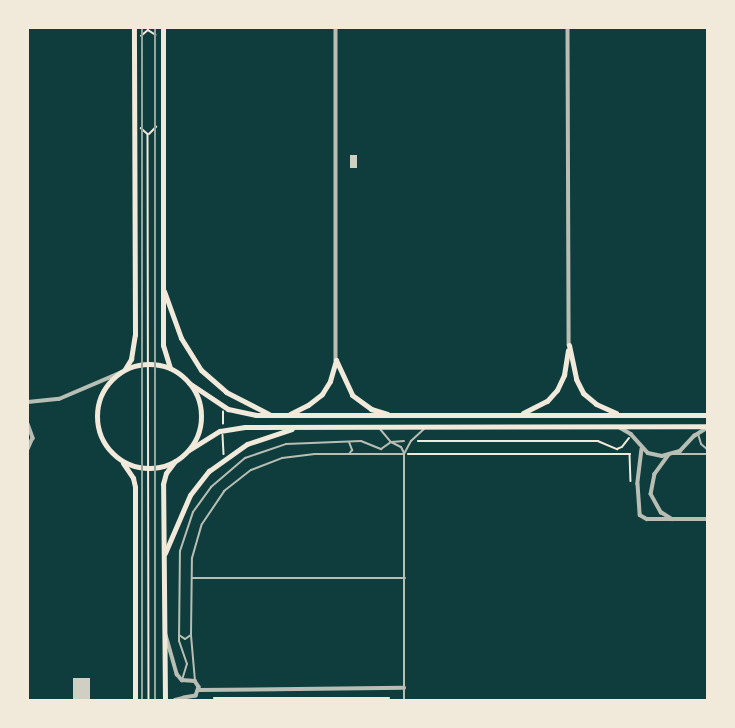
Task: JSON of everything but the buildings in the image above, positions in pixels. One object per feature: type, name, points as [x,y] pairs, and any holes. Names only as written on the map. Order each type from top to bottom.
[{"type":"main road","points":[[126,369],[134,344],[134,28]]},
{"type":"main road","points":[[163,28],[164,351],[170,368]]},
{"type":"main road","points":[[163,286],[181,338],[201,370],[226,392],[272,415]]},
{"type":"main road","points":[[569,345],[576,379],[583,393],[604,409],[620,415]]},
{"type":"main road","points":[[518,415],[540,406],[557,390],[564,375],[569,345]]},
{"type":"main road","points":[[286,415],[308,405],[322,394],[330,381],[336,360]]},
{"type":"main road","points":[[336,360],[347,389],[357,400],[371,409],[392,416]]},
{"type":"main road","points":[[135,700],[136,487],[133,478],[100,436],[96,415],[102,392],[120,373],[126,369],[148,363],[170,368],[189,383],[238,413],[272,415],[392,416],[707,415]]},
{"type":"main road","points":[[189,383],[197,396],[202,418],[199,432],[189,450]]},
{"type":"main road","points":[[165,700],[163,484],[166,473],[177,459],[214,434],[232,428],[707,427]]},
{"type":"main road","points":[[164,555],[190,495],[209,471],[247,444],[297,428]]},
{"type":"main road","points":[[120,460],[136,466],[149,468],[177,459]]},
{"type":"street","points":[[336,28],[336,360]]},
{"type":"street","points":[[568,28],[569,345]]},
{"type":"street","points":[[28,402],[60,399],[120,373]]},
{"type":"street","points":[[28,424],[33,438],[28,449]]},
{"type":"street","points":[[614,426],[627,431],[642,450],[654,456],[671,455]]},
{"type":"street","points":[[673,519],[660,512],[651,494],[655,474],[671,455],[707,427]]},
{"type":"street","points":[[642,450],[638,484],[640,515],[647,519],[707,519]]},
{"type":"street","points":[[164,628],[176,674],[182,680],[195,681],[199,690]]},
{"type":"street","points":[[199,690],[404,688]]},
{"type":"street","points":[[175,700],[193,698],[199,690]]},
{"type":"lane","points":[[378,427],[391,442],[401,447],[404,454],[404,700]]},
{"type":"lane","points":[[404,454],[411,441],[426,427]]},
{"type":"lane","points":[[700,432],[700,442],[707,448]]},
{"type":"lane","points":[[348,441],[352,450],[348,454]]},
{"type":"lane","points":[[182,680],[187,664],[179,635],[180,551],[189,522],[204,495],[228,470],[255,454],[286,444],[361,441],[377,449],[391,442],[404,441]]},
{"type":"lane","points":[[195,681],[191,635],[193,551],[202,524],[218,498],[240,477],[263,464],[282,458],[304,455],[404,454]]},
{"type":"lane","points":[[671,455],[707,454]]},
{"type":"lane","points":[[192,578],[405,578]]},
{"type":"lane","points":[[179,635],[186,639],[191,635]]},
{"type":"path","points":[[141,43],[141,36],[148,29],[156,35],[156,43]]},
{"type":"path","points":[[149,700],[148,134],[156,127],[156,119]]},
{"type":"path","points":[[140,123],[140,128],[148,134]]},
{"type":"path","points":[[223,426],[224,411]]},
{"type":"path","points":[[411,441],[598,441],[617,449],[627,443],[629,437],[627,431]]},
{"type":"path","points":[[223,435],[224,456]]},
{"type":"path","points":[[404,454],[630,454],[631,481]]},
{"type":"path","points":[[214,698],[389,698]]},
{"type":"railway","points":[[142,28],[142,700]]},
{"type":"railway","points":[[155,28],[155,700]]}]
